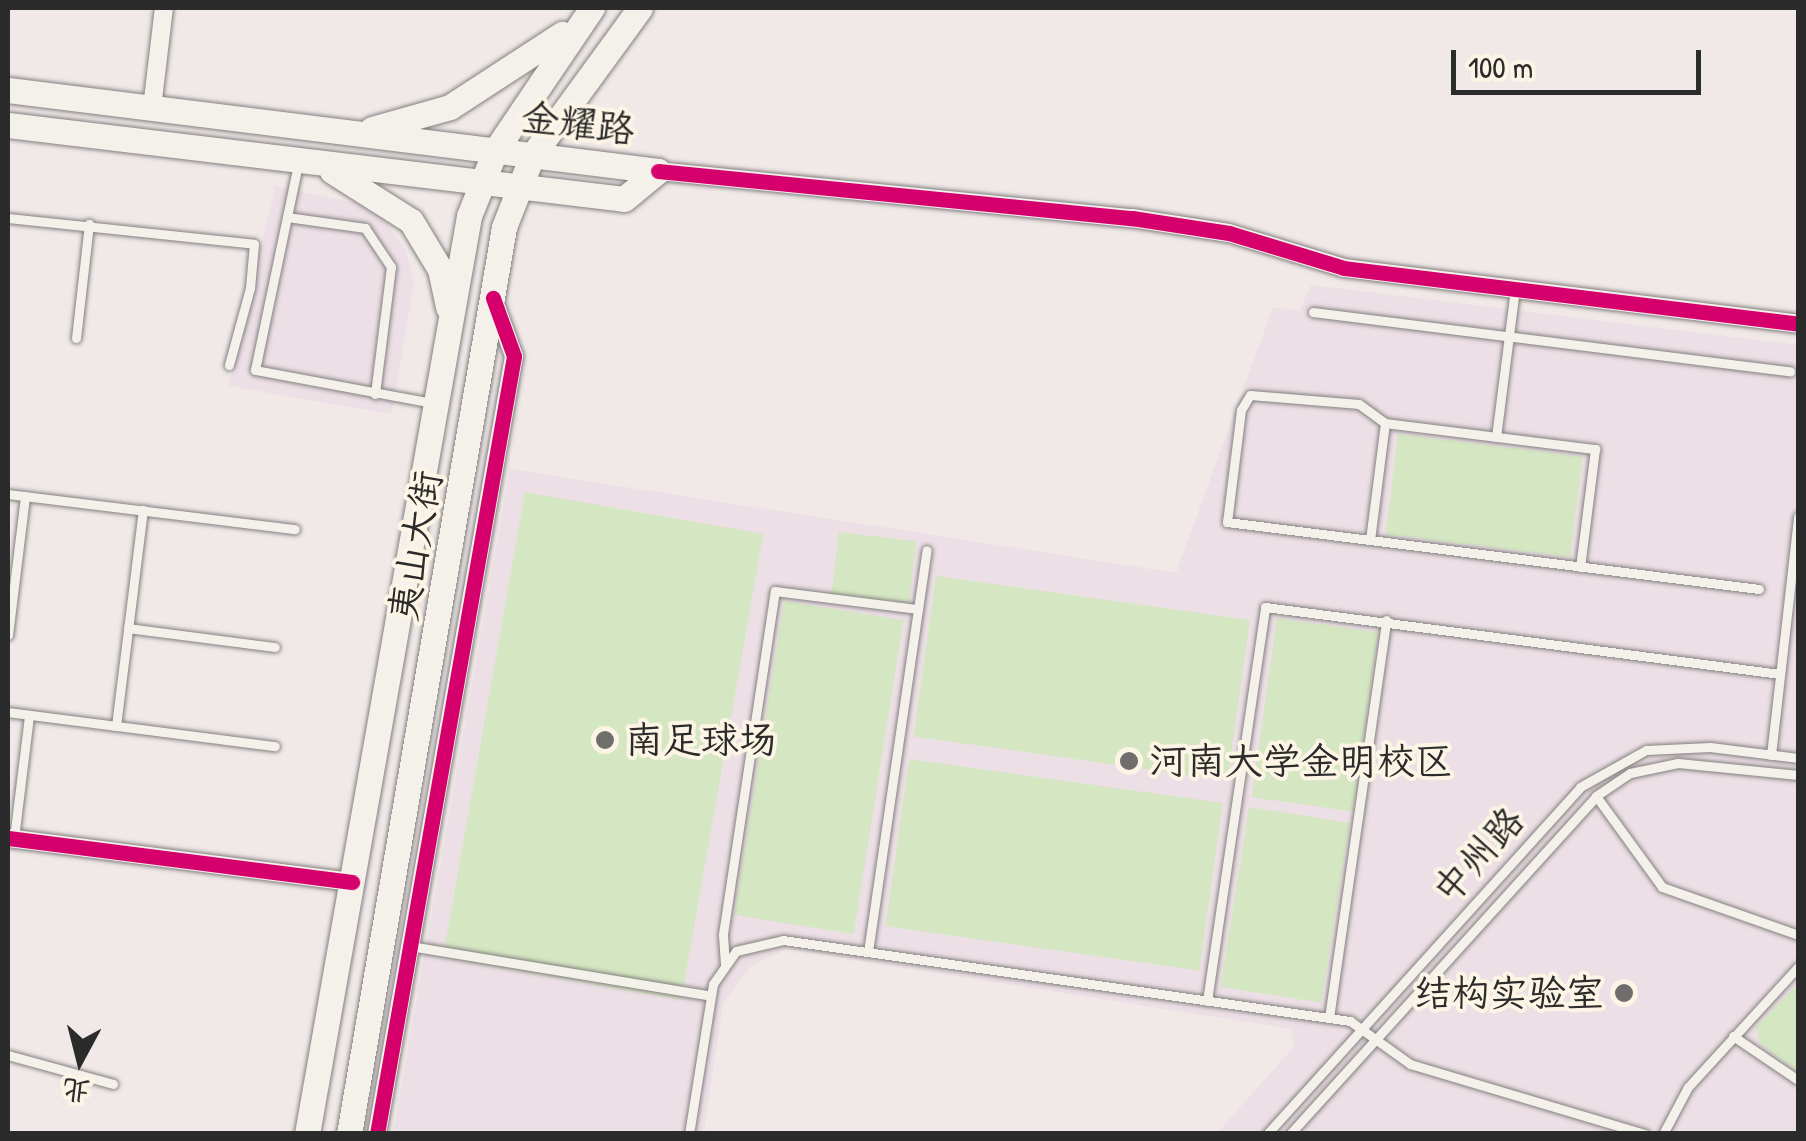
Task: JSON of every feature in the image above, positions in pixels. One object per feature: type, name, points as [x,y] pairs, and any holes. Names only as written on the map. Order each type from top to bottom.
[{"type":"main road","name":"夷山大街","points":[[307,1134],[478,180],[592,8]]},
{"type":"main road","points":[[338,133],[450,107],[536,56],[592,8]]},
{"type":"main road","name":"夷山大街","points":[[349,1134],[494,298],[518,184],[532,156],[640,8]]},
{"type":"main road","name":"金耀路","points":[[8,90],[658,171]]},
{"type":"main road","name":"金耀路","points":[[8,125],[624,199],[658,171]]},
{"type":"main road","points":[[304,161],[381,196],[411,221],[440,270],[450,321]]},
{"type":"street","points":[[152,108],[164,8]]},
{"type":"street","points":[[658,171],[1132,218],[1228,232],[1344,268],[1798,324]]},
{"type":"street","points":[[377,1134],[514,356],[494,298]]},
{"type":"street","points":[[10,838],[352,882]]},
{"type":"lane","points":[[304,161],[287,218],[254,370],[436,404]]},
{"type":"lane","points":[[8,218],[254,244],[253,272],[229,364]]},
{"type":"lane","points":[[287,218],[365,228],[390,267],[376,394]]},
{"type":"lane","points":[[76,338],[88,224]]},
{"type":"lane","points":[[1496,437],[1515,289]]},
{"type":"lane","points":[[1313,312],[1790,372]]},
{"type":"lane","points":[[1580,567],[1595,449],[1385,423],[1359,404],[1250,394],[1240,410],[1226,522],[1759,590]]},
{"type":"lane","points":[[1370,540],[1385,423]]},
{"type":"lane","points":[[8,494],[294,529]]},
{"type":"lane","points":[[8,635],[25,496]]},
{"type":"lane","points":[[116,726],[142,510]]},
{"type":"lane","points":[[1771,755],[1798,517]]},
{"type":"lane","points":[[868,952],[926,550]]},
{"type":"lane","points":[[688,1134],[711,996],[725,964],[724,934],[774,592],[918,609]]},
{"type":"lane","points":[[1207,1001],[1260,612],[1272,604],[1780,674]]},
{"type":"lane","points":[[1329,1018],[1386,620]]},
{"type":"lane","points":[[128,628],[275,647]]},
{"type":"lane","points":[[8,712],[275,746]]},
{"type":"lane","points":[[10,838],[29,715]]},
{"type":"lane","name":"中州路","points":[[1267,1134],[1580,787],[1623,757],[1678,746],[1798,758]]},
{"type":"lane","name":"中州路","points":[[1290,1134],[1596,796],[1630,773],[1678,763],[1798,775]]},
{"type":"lane","points":[[1596,796],[1662,887],[1798,935]]},
{"type":"lane","points":[[725,964],[755,942],[868,952],[1329,1018],[1363,1027],[1410,1064],[1646,1134]]},
{"type":"lane","points":[[410,946],[711,996]]},
{"type":"lane","points":[[1663,1134],[1676,1103],[1798,967]]},
{"type":"lane","points":[[1734,1036],[1798,1080]]},
{"type":"lane","points":[[8,1055],[113,1084]]},
{"type":"shaded area","points":[[275,186],[359,204],[387,224],[406,251],[414,282],[392,414],[229,386]]},
{"type":"shaded area","name":"河南大学金明校区","points":[[1311,285],[1798,345],[1798,1133],[1217,1133],[1294,1047],[1291,1029],[786,949],[751,966],[723,1003],[704,1133],[393,1134],[510,469],[1176,573],[1273,307],[1299,311]]},
{"type":"green space","points":[[1398,434],[1583,457],[1570,557],[1386,534]]},
{"type":"green space","points":[[525,492],[763,534],[681,1000],[443,958]]},
{"type":"green space","points":[[839,532],[916,542],[909,603],[831,594]]},
{"type":"green space","points":[[936,576],[1250,620],[1227,781],[913,736]]},
{"type":"green space","points":[[784,601],[904,620],[854,934],[734,915]]},
{"type":"green space","points":[[1277,618],[1378,632],[1353,811],[1252,797]]},
{"type":"green space","points":[[909,759],[1223,803],[1199,970],[885,926]]},
{"type":"green space","points":[[1249,807],[1350,823],[1321,1003],[1221,987]]},
{"type":"green space","points":[[1798,983],[1798,1073],[1760,1044],[1756,1027]]},
{"type":"cycle path","points":[[658,171],[1132,218],[1229,233],[1344,268],[1798,324]]},
{"type":"cycle path","points":[[377,1134],[514,356],[493,298]]},
{"type":"cycle path","points":[[8,838],[352,882]]},
{"type":"place","name":"南足球场","points":[[605,740]]},
{"type":"place","name":"河南大学金明校区","points":[[1129,761]]},
{"type":"place","name":"结构实验室","points":[[1624,993]]}]
